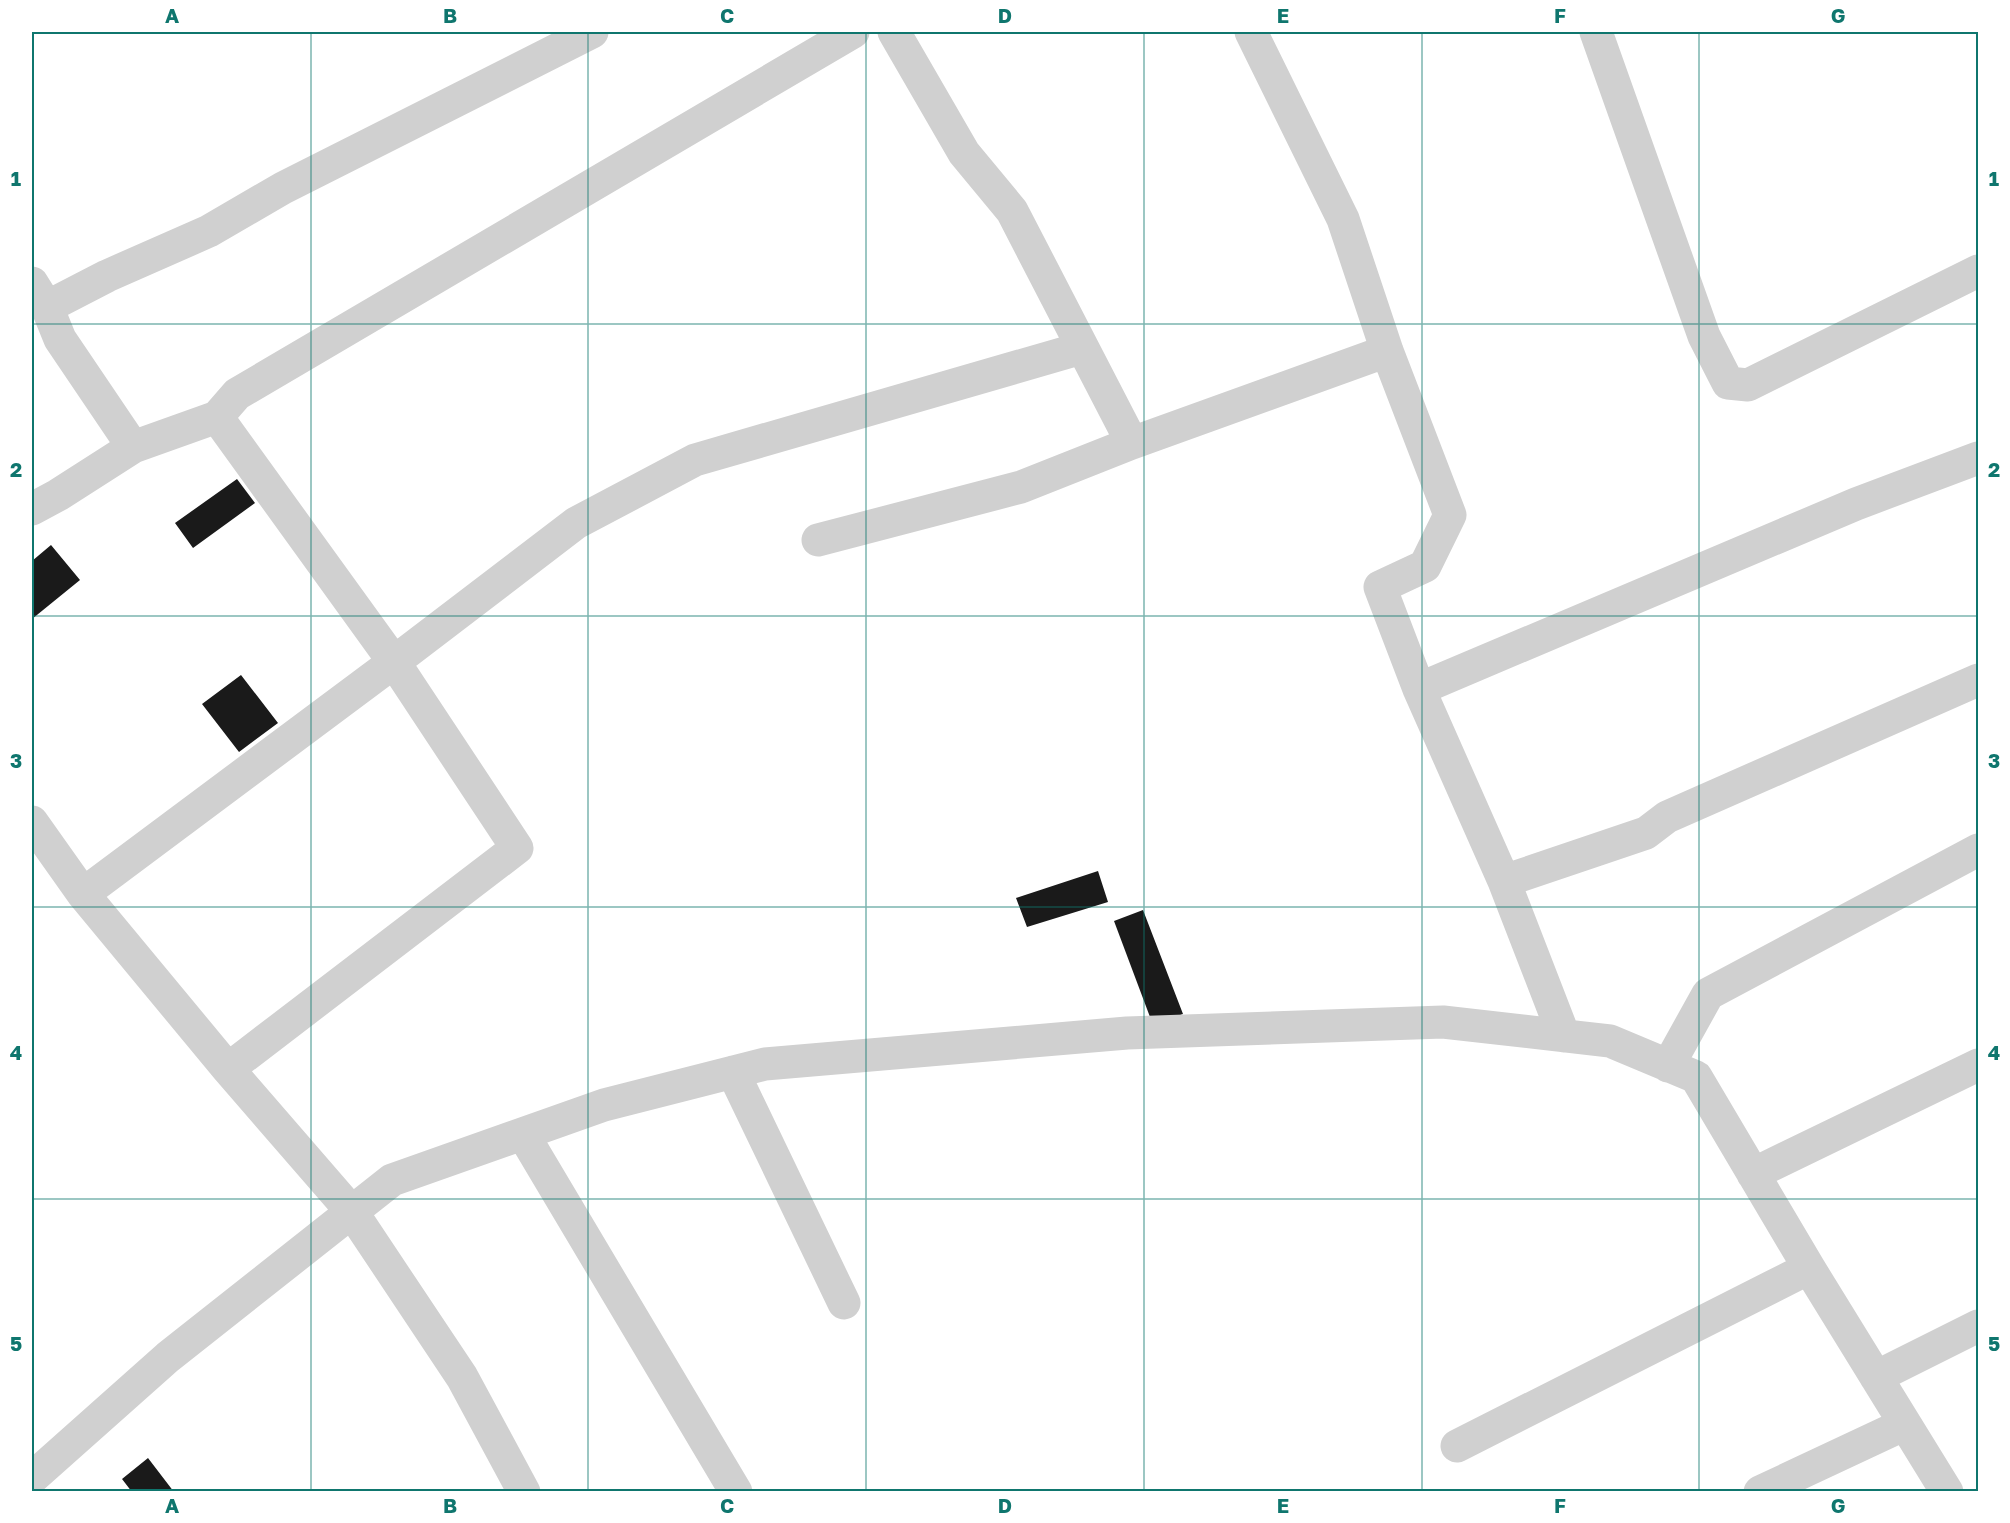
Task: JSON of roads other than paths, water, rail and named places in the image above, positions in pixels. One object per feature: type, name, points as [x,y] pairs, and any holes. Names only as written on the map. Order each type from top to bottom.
[{"type":"street","points":[[133,447],[60,339],[39,295],[107,276],[210,231],[283,188],[592,32]]},
{"type":"street","points":[[32,509],[133,447],[218,417],[237,394],[853,32]]},
{"type":"street","points":[[894,32],[964,153],[1012,211],[1132,443]]},
{"type":"street","points":[[1251,32],[1342,219],[1387,351],[1450,515],[1425,566],[1380,587],[1419,689],[1504,881],[1564,1036]]},
{"type":"street","points":[[1596,32],[1704,336],[1728,383],[1748,385],[1978,271]]},
{"type":"street","points":[[83,894],[576,523],[695,460],[1082,348]]},
{"type":"street","points":[[818,540],[1021,487],[1132,443],[1387,351]]},
{"type":"street","points":[[218,417],[394,662],[517,848],[228,1069]]},
{"type":"street","points":[[1419,689],[1845,508],[1978,458]]},
{"type":"street","points":[[1504,881],[1646,833],[1667,817],[1978,680]]},
{"type":"street","points":[[32,822],[83,894],[228,1069],[352,1212],[462,1377],[524,1491]]},
{"type":"street","points":[[1668,1066],[1708,994],[1978,850]]},
{"type":"street","points":[[32,1478],[168,1357],[392,1180],[604,1106],[765,1064],[1127,1033],[1443,1022],[1610,1041],[1696,1077],[1809,1268],[1947,1491]]},
{"type":"street","points":[[1753,1174],[1978,1065]]},
{"type":"street","points":[[734,1072],[844,1303]]},
{"type":"street","points":[[523,1134],[736,1491]]},
{"type":"street","points":[[1457,1446],[1809,1268]]},
{"type":"street","points":[[1876,1377],[1978,1326]]},
{"type":"street","points":[[1760,1491],[1905,1424]]}]
